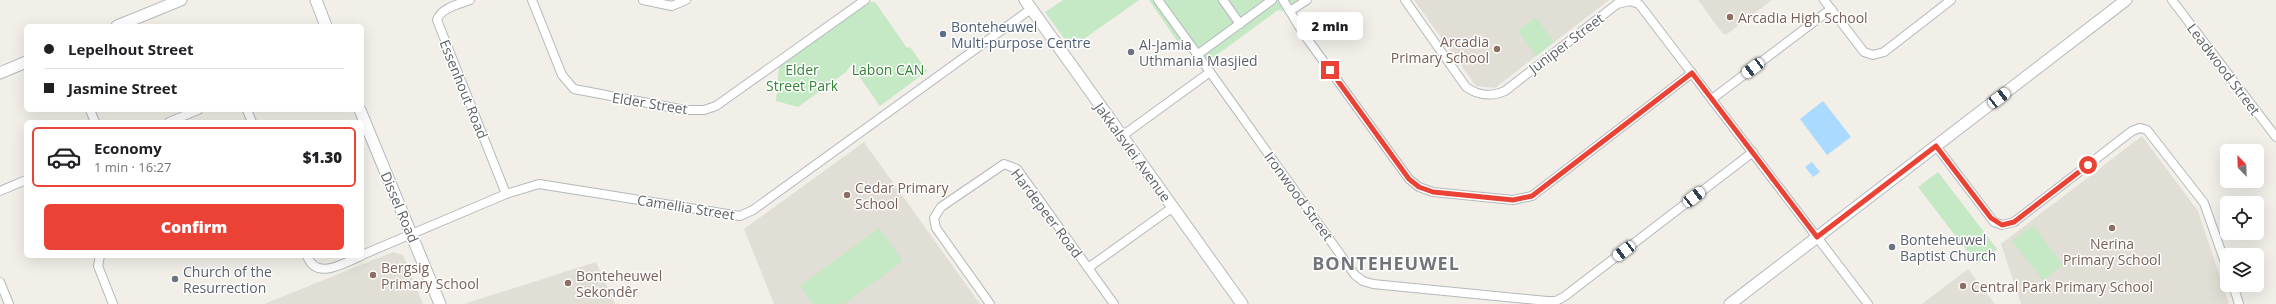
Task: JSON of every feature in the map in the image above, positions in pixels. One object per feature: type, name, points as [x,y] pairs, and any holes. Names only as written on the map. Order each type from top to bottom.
[{"type":"street","points":[[122,24],[181,0]]},
{"type":"street","points":[[316,0],[325,24]]},
{"type":"street","name":"Essenhout Road","points":[[470,0],[439,15],[439,27],[506,194]]},
{"type":"street","name":"Elder Street","points":[[532,0],[562,75],[574,90],[695,111],[716,106],[865,0]]},
{"type":"street","points":[[643,0],[672,6],[686,0]]},
{"type":"street","name":"Jakkalsvlei Avenue","points":[[1024,0],[1242,304]]},
{"type":"street","name":"Ironwood Street","points":[[1158,0],[1355,275],[1363,281],[1373,284],[1556,301],[1753,152]]},
{"type":"street","points":[[1223,0],[1240,24]]},
{"type":"street","points":[[1197,55],[1272,0]]},
{"type":"street","points":[[1282,0],[1303,33],[1409,179],[1419,187],[1433,192],[1513,200],[1532,196],[1692,73]]},
{"type":"street","points":[[1290,11],[1307,0]]},
{"type":"street","name":"Juniper Street","points":[[1405,0],[1466,87],[1478,94],[1489,95],[1505,91],[1617,4],[1626,1],[1635,2],[1642,8],[1868,304]]},
{"type":"street","points":[[1824,0],[1864,52],[1877,55],[1951,0]]},
{"type":"street","points":[[1730,304],[2126,0]]},
{"type":"street","name":"Leadwood Street","points":[[2172,0],[2276,137]]},
{"type":"street","name":"Camellia Street","points":[[364,255],[530,185],[545,184],[740,216],[759,206],[1031,9]]},
{"type":"street","points":[[1712,100],[1831,9]]},
{"type":"street","points":[[0,73],[24,63]]},
{"type":"street","points":[[1122,136],[1210,72]]},
{"type":"street","points":[[174,120],[193,112]]},
{"type":"street","name":"Dissel Road","points":[[361,112],[440,304]]},
{"type":"street","points":[[1936,146],[1994,222],[2006,225],[2014,222],[2132,131],[2144,128],[2151,132],[2204,203],[2220,248]]},
{"type":"street","name":"Hardepeer Road","points":[[990,304],[936,228],[934,218],[941,207],[1001,165],[1008,164],[1017,169],[1114,304]]},
{"type":"street","points":[[0,191],[24,181]]},
{"type":"street","points":[[1088,268],[1173,207]]},
{"type":"street","points":[[100,258],[98,266],[113,304]]},
{"type":"street","name":"Camellia Street","points":[[308,258],[311,264],[322,270],[329,269],[356,258]]},
{"type":"street","points":[[0,282],[9,304]]},
{"type":"street","points":[[2235,292],[2239,304]]},
{"type":"shaded area","name":"Arcadia Primary School","points":[[1414,0],[1609,0],[1495,88],[1476,86]]},
{"type":"shaded area","name":"Arcadia High School","points":[[1698,0],[1772,0],[1727,34],[1723,34]]},
{"type":"shaded area","name":"Nerina Primary School","points":[[2142,136],[2198,211],[2220,277],[2220,292],[2225,292],[2229,304],[2021,304],[2001,244]]},
{"type":"shaded area","name":"Cedar Primary School","points":[[864,142],[980,304],[774,304],[744,229]]},
{"type":"shaded area","name":"Bergsig Primary School","points":[[393,252],[403,255],[423,304],[264,304]]},
{"type":"shaded area","name":"Bonteheuwel Sekondêr","points":[[596,262],[615,304],[464,304]]},
{"type":"shaded area","name":"Central Park Primary School","points":[[1968,269],[1995,304],[1922,304]]},
{"type":"green space","points":[[1063,0],[1139,0],[1071,48],[1045,12]]},
{"type":"green space","points":[[1149,0],[1300,0],[1291,12],[1278,10],[1203,65],[1187,44],[1182,48]]},
{"type":"green space","name":"Elder Street Park","points":[[870,2],[875,2],[907,48],[910,47],[927,71],[880,106],[851,65],[846,72],[798,107],[776,101],[779,66]]},
{"type":"green space","points":[[1536,17],[1554,42],[1536,56],[1518,30]]},
{"type":"green space","points":[[1938,172],[1997,249],[1977,264],[1918,187]]},
{"type":"green space","points":[[2033,225],[2063,265],[2043,280],[2012,241]]},
{"type":"green space","points":[[879,228],[903,261],[844,304],[813,304],[800,286]]},
{"type":"water","points":[[1823,101],[1851,137],[1827,155],[1800,119]]},
{"type":"water","points":[[1812,162],[1820,172],[1813,177],[1805,167]]},
{"type":"place","name":"Arcadia High School","points":[[1730,17]]},
{"type":"place","name":"Bonteheuwel Multi-purpose Centre","points":[[943,34]]},
{"type":"place","name":"Arcadia Primary School","points":[[1497,49]]},
{"type":"place","name":"Al-Jamia Uthmania Masjied","points":[[1131,52]]},
{"type":"place","name":"Cedar Primary School","points":[[847,195]]},
{"type":"place","name":"Nerina Primary School","points":[[2112,228]]},
{"type":"place","name":"Bonteheuwel Baptist Church","points":[[1892,247]]},
{"type":"place","name":"Bergsig Primary School","points":[[373,275]]},
{"type":"place","name":"Church of the Resurrection","points":[[175,279]]},
{"type":"place","name":"Bonteheuwel Sekondêr","points":[[568,283]]},
{"type":"place","name":"Central Park Primary School","points":[[1963,286]]},
{"type":"district","name":"BONTEHEUWEL","points":[[1386,263]]},
{"type":"route","points":[[1330,70],[1409,179],[1419,187],[1433,192],[1513,200],[1520,200],[1532,196],[1692,73],[1817,237],[1936,146],[1994,222],[2002,225],[2014,222],[2088,165]]},
{"type":"park label","name":"Labon CAN","points":[[888,69]]}]
